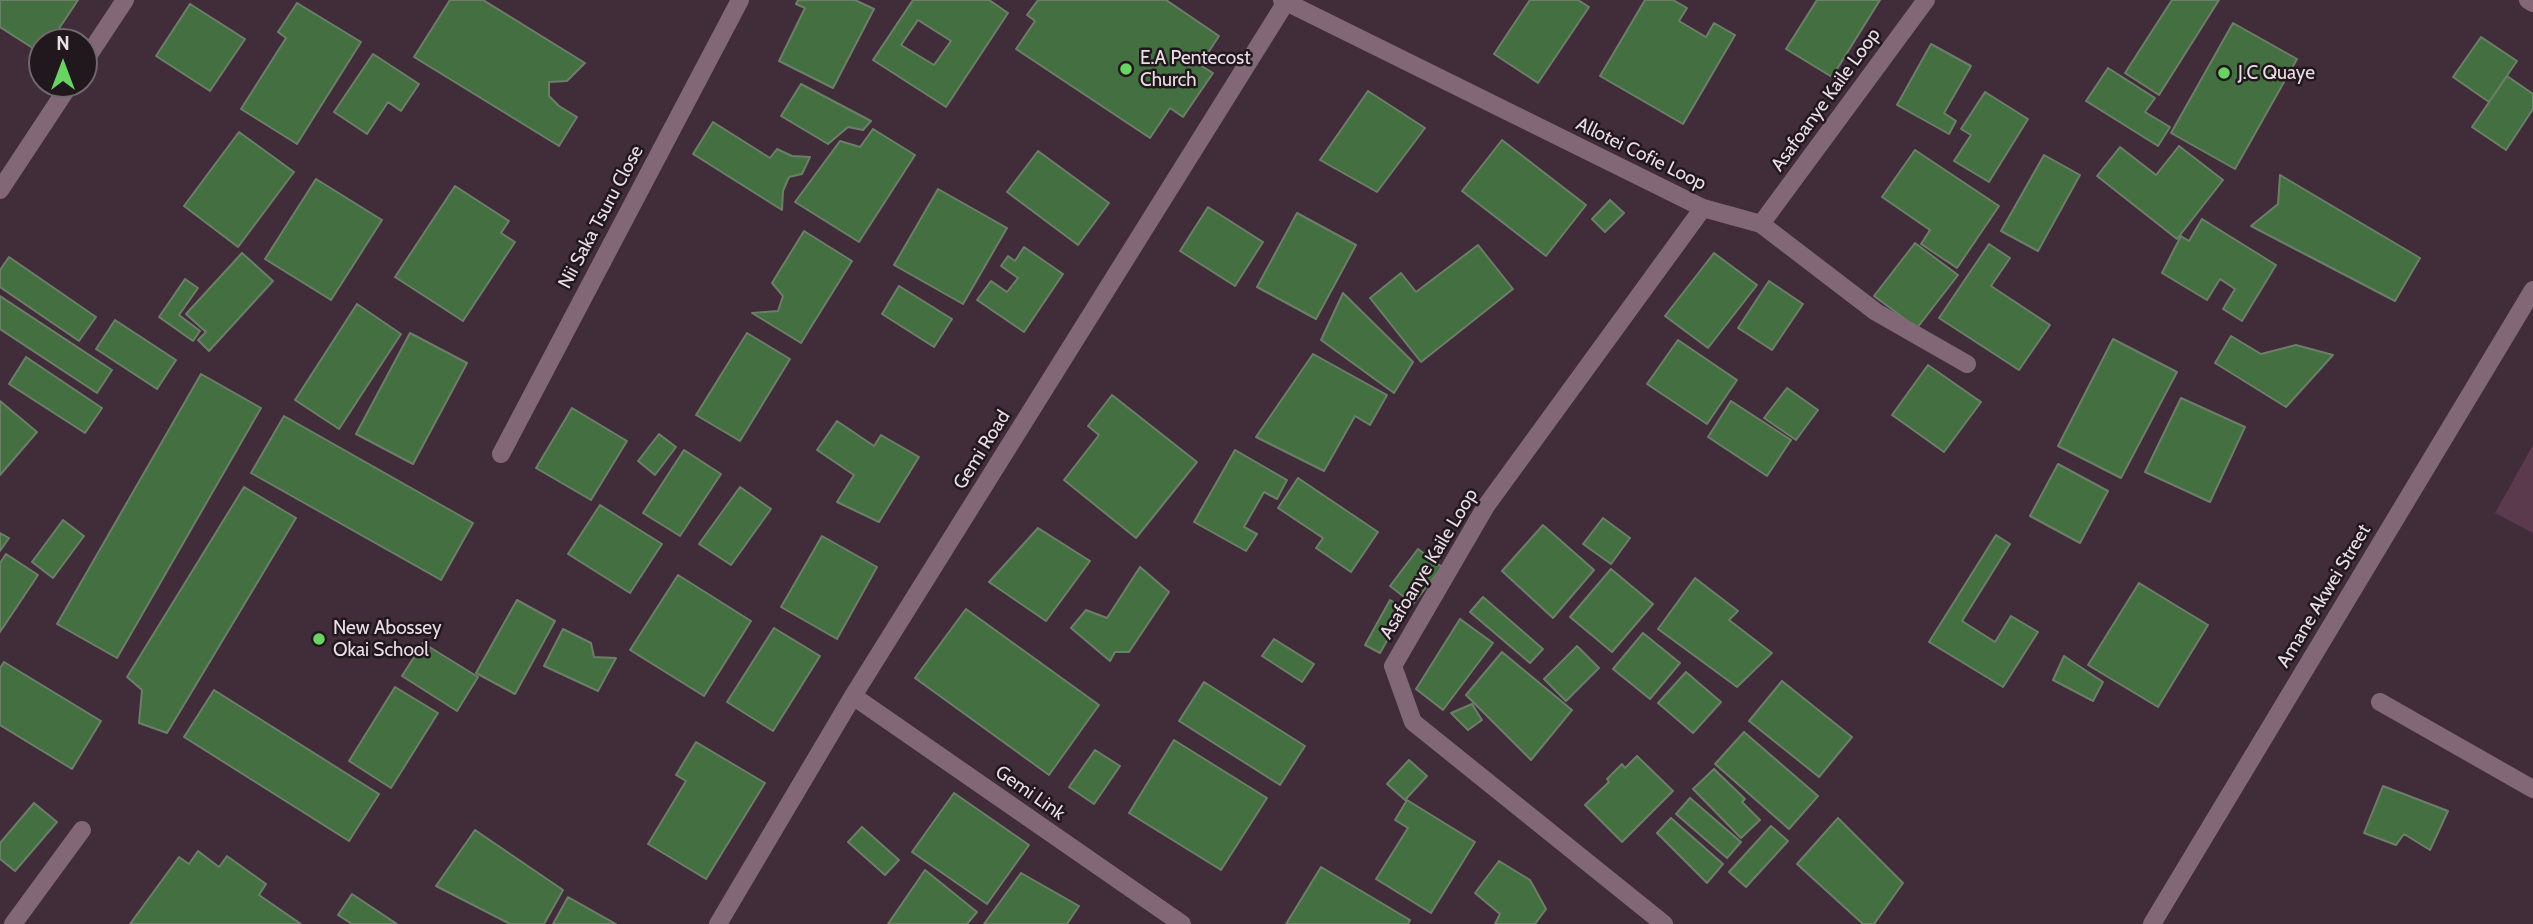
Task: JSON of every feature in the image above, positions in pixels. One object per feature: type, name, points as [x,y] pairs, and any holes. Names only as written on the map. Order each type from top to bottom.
[{"type":"street","points":[[98,41],[125,0]]},
{"type":"street","name":"Nii Saka Tsuru Close","points":[[501,454],[740,0]]},
{"type":"street","name":"Asafoanye Kaile Loop","points":[[1761,224],[1926,0]]},
{"type":"street","points":[[2528,0],[2533,3]]},
{"type":"street","name":"Allotei Cofie Loop","points":[[1284,1],[1703,208],[1761,224],[1876,312],[1968,364]]},
{"type":"street","name":"Gemi Road","points":[[718,924],[853,696],[1284,1]]},
{"type":"street","points":[[0,190],[61,98]]},
{"type":"street","name":"Asafoanye Kaile Loop","points":[[1664,924],[1413,722],[1393,666],[1486,506],[1703,208]]},
{"type":"street","name":"Amane Akwei Street","points":[[2152,924],[2533,290]]},
{"type":"street","name":"Gemi Link","points":[[853,696],[1182,924]]},
{"type":"street","points":[[2380,702],[2533,789]]},
{"type":"street","points":[[13,924],[82,830]]},
{"type":"shaded area","points":[[2533,445],[2533,533],[2495,513]]},
{"type":"building","points":[[0,0],[78,0],[59,28],[28,28],[28,45],[0,27]]},
{"type":"building","points":[[450,0],[483,0],[585,63],[567,81],[549,82],[549,96],[577,117],[559,146],[414,57]]},
{"type":"building","points":[[798,0],[855,0],[874,9],[833,88],[779,61],[805,8],[796,4]]},
{"type":"building","points":[[913,0],[989,0],[1008,13],[946,107],[873,60]],"holes":[[[918,20],[951,41],[934,65],[901,45]]]},
{"type":"building","name":"E.A Pentecost Church","points":[[1038,0],[1166,0],[1219,36],[1200,65],[1213,73],[1183,117],[1170,108],[1150,138],[1016,49],[1035,21],[1027,15]]},
{"type":"building","points":[[1530,0],[1578,0],[1589,7],[1538,83],[1494,54]]},
{"type":"building","points":[[1645,0],[1673,0],[1687,8],[1679,21],[1706,37],[1714,23],[1735,35],[1683,124],[1600,76]]},
{"type":"building","points":[[1817,0],[1880,0],[1832,77],[1786,49]]},
{"type":"building","points":[[2172,0],[2219,0],[2159,95],[2125,73]]},
{"type":"building","points":[[297,3],[361,42],[297,144],[241,109],[286,38],[278,32]]},
{"type":"building","points":[[190,4],[245,39],[210,91],[156,56]]},
{"type":"building","points":[[2233,23],[2297,59],[2235,169],[2171,133]]},
{"type":"building","points":[[2481,37],[2517,61],[2489,102],[2453,77]]},
{"type":"building","points":[[1931,44],[1971,66],[1944,113],[1956,121],[1949,134],[1897,105]]},
{"type":"building","points":[[373,54],[419,84],[401,111],[388,102],[367,134],[334,112]]},
{"type":"building","points":[[2108,68],[2155,98],[2145,112],[2170,127],[2158,146],[2086,101]]},
{"type":"building","points":[[2507,76],[2533,94],[2533,109],[2506,150],[2472,127]]},
{"type":"building","points":[[801,84],[871,121],[863,130],[848,127],[828,144],[781,116]]},
{"type":"building","points":[[1368,91],[1425,128],[1377,192],[1320,160]]},
{"type":"building","points":[[1985,92],[2028,119],[1989,182],[1954,161],[1971,135],[1961,129]]},
{"type":"building","points":[[713,122],[770,158],[777,149],[792,156],[810,157],[802,174],[789,177],[783,191],[782,210],[693,154]]},
{"type":"building","points":[[873,129],[915,155],[859,242],[795,202],[840,141],[860,147]]},
{"type":"building","points":[[239,132],[294,172],[238,247],[184,206]]},
{"type":"building","points":[[1502,140],[1586,205],[1546,256],[1462,191]]},
{"type":"building","points":[[2179,146],[2223,180],[2177,239],[2097,176],[2120,147],[2156,175]]},
{"type":"building","points":[[1915,150],[1999,206],[1957,268],[1921,244],[1930,230],[1882,197]]},
{"type":"building","points":[[1038,151],[1109,203],[1078,245],[1007,192]]},
{"type":"building","points":[[2044,155],[2080,175],[2038,251],[2001,231]]},
{"type":"building","points":[[2280,175],[2420,258],[2395,301],[2251,226],[2278,204]]},
{"type":"building","points":[[316,179],[382,220],[331,300],[265,259]]},
{"type":"building","points":[[455,186],[509,221],[501,233],[515,242],[463,321],[395,277]]},
{"type":"building","points":[[938,189],[1007,228],[963,304],[894,265]]},
{"type":"building","points":[[1610,200],[1624,213],[1605,232],[1592,219]]},
{"type":"building","points":[[1208,207],[1263,242],[1235,286],[1180,251]]},
{"type":"building","points":[[1297,213],[1356,245],[1316,319],[1257,287]]},
{"type":"building","points":[[2202,219],[2276,265],[2242,321],[2223,309],[2235,289],[2220,279],[2207,300],[2162,273],[2181,236],[2189,241]]},
{"type":"building","points":[[804,231],[852,261],[801,343],[752,313],[778,311],[783,296],[772,283]]},
{"type":"building","points":[[1915,243],[1958,275],[1917,328],[1874,296]]},
{"type":"building","points":[[1989,244],[2010,258],[1991,286],[2050,325],[2019,370],[1939,318]]},
{"type":"building","points":[[1478,245],[1513,289],[1421,362],[1370,298],[1401,273],[1416,292]]},
{"type":"building","points":[[1024,247],[1063,274],[1024,332],[977,300],[991,281],[1007,292],[1018,278],[1001,266],[1008,256],[1015,261]]},
{"type":"building","points":[[242,253],[273,281],[209,351],[198,340],[206,332],[186,314]]},
{"type":"building","points":[[1714,253],[1757,285],[1708,348],[1665,316]]},
{"type":"building","points":[[9,257],[96,317],[79,341],[0,287],[0,270]]},
{"type":"building","points":[[185,279],[198,288],[179,315],[200,331],[193,341],[159,317]]},
{"type":"building","points":[[1769,281],[1803,304],[1772,350],[1738,328]]},
{"type":"building","points":[[899,286],[952,319],[934,347],[882,314]]},
{"type":"building","points":[[1343,293],[1413,362],[1394,393],[1321,340]]},
{"type":"building","points":[[0,296],[112,370],[97,393],[0,329]]},
{"type":"building","points":[[357,304],[401,334],[339,429],[295,400]]},
{"type":"building","points":[[115,320],[176,360],[157,389],[96,349]]},
{"type":"building","points":[[410,333],[467,363],[413,464],[356,434]]},
{"type":"building","points":[[747,333],[790,359],[740,441],[696,415]]},
{"type":"building","points":[[2231,336],[2261,354],[2296,345],[2333,355],[2286,407],[2215,363]]},
{"type":"building","points":[[2113,339],[2177,372],[2121,478],[2058,446]]},
{"type":"building","points":[[1678,340],[1737,380],[1707,424],[1647,384]]},
{"type":"building","points":[[1313,354],[1387,395],[1370,425],[1355,416],[1324,471],[1256,437]]},
{"type":"building","points":[[26,357],[102,408],[85,433],[9,384]]},
{"type":"building","points":[[1928,365],[1981,402],[1944,452],[1892,415]]},
{"type":"building","points":[[201,374],[261,408],[117,658],[57,624]]},
{"type":"building","points":[[1787,388],[1818,410],[1796,440],[1764,418]]},
{"type":"building","points":[[1112,395],[1197,462],[1136,538],[1064,480],[1099,435],[1088,426]]},
{"type":"building","points":[[2181,398],[2245,427],[2210,502],[2145,472]]},
{"type":"building","points":[[0,401],[37,432],[0,475]]},
{"type":"building","points":[[1731,401],[1791,440],[1767,476],[1708,437]]},
{"type":"building","points":[[572,408],[627,441],[591,500],[536,468]]},
{"type":"building","points":[[284,416],[473,523],[441,580],[251,473]]},
{"type":"building","points":[[837,421],[874,446],[881,435],[919,457],[879,522],[837,502],[854,475],[817,450]]},
{"type":"building","points":[[659,434],[676,447],[655,475],[638,461]]},
{"type":"building","points":[[684,450],[721,474],[680,536],[643,513]]},
{"type":"building","points":[[1235,450],[1287,480],[1277,499],[1264,492],[1244,527],[1257,534],[1246,551],[1194,522]]},
{"type":"building","points":[[2058,464],[2108,491],[2080,543],[2030,516]]},
{"type":"building","points":[[1298,478],[1378,532],[1351,572],[1316,548],[1323,538],[1278,508]]},
{"type":"building","points":[[244,487],[296,518],[167,733],[139,723],[142,690],[127,677]]},
{"type":"building","points":[[740,487],[771,509],[731,565],[699,544]]},
{"type":"building","points":[[600,505],[662,544],[630,593],[568,554]]},
{"type":"building","points":[[1603,518],[1630,538],[1611,564],[1583,544]]},
{"type":"building","points":[[63,520],[84,536],[53,578],[32,562]]},
{"type":"building","points":[[1543,525],[1594,570],[1553,618],[1502,571]]},
{"type":"building","points":[[1038,528],[1090,561],[1046,621],[989,582]]},
{"type":"building","points":[[0,533],[9,538],[0,551]]},
{"type":"building","points":[[1996,535],[2010,544],[1962,621],[1995,642],[2011,616],[2038,632],[2003,687],[1929,642]]},
{"type":"building","points":[[822,536],[877,567],[837,639],[781,607]]},
{"type":"building","points":[[1418,549],[1442,567],[1413,604],[1390,586]]},
{"type":"building","points":[[6,554],[38,575],[0,632],[0,563]]},
{"type":"building","points":[[1140,567],[1169,592],[1129,652],[1115,652],[1110,661],[1071,628],[1086,610],[1107,618]]},
{"type":"building","points":[[1611,569],[1653,604],[1612,652],[1570,617]]},
{"type":"building","points":[[678,575],[751,621],[704,696],[630,650]]},
{"type":"building","points":[[1695,578],[1738,611],[1729,620],[1772,653],[1737,687],[1658,629]]},
{"type":"building","points":[[2139,583],[2208,625],[2158,707],[2088,665]]},
{"type":"building","points":[[1483,597],[1543,649],[1530,663],[1470,612]]},
{"type":"building","points":[[517,600],[555,621],[515,694],[476,673]]},
{"type":"building","points":[[1390,600],[1405,609],[1380,653],[1365,645]]},
{"type":"building","points":[[966,609],[1099,705],[1049,775],[915,678]]},
{"type":"building","points":[[1460,619],[1493,643],[1443,710],[1416,689]]},
{"type":"building","points":[[774,628],[820,656],[773,731],[727,702]]},
{"type":"building","points":[[563,629],[591,643],[594,657],[616,658],[598,691],[544,666]]},
{"type":"building","points":[[1643,633],[1680,663],[1650,699],[1613,669]]},
{"type":"building","points":[[1274,639],[1314,664],[1302,682],[1262,656]]},
{"type":"building","points":[[423,643],[478,677],[457,711],[402,676]]},
{"type":"building","points":[[1577,646],[1599,668],[1566,701],[1544,679]]},
{"type":"building","points":[[1502,652],[1572,710],[1531,760],[1466,695]]},
{"type":"building","points":[[2064,656],[2103,682],[2093,701],[2053,680]]},
{"type":"building","points":[[4,662],[101,721],[72,769],[0,725],[0,668]]},
{"type":"building","points":[[1686,672],[1721,702],[1693,733],[1658,703]]},
{"type":"building","points":[[1782,681],[1852,737],[1819,777],[1749,721]]},
{"type":"building","points":[[1204,682],[1305,746],[1280,785],[1179,721]]},
{"type":"building","points":[[395,687],[438,713],[391,788],[349,761]]},
{"type":"building","points":[[214,690],[379,794],[349,841],[184,737]]},
{"type":"building","points":[[1472,704],[1482,720],[1468,730],[1451,713]]},
{"type":"building","points":[[1744,732],[1818,796],[1789,829],[1715,764]]},
{"type":"building","points":[[1174,740],[1267,798],[1221,870],[1129,813]]},
{"type":"building","points":[[696,742],[765,783],[706,879],[648,844],[686,781],[676,775]]},
{"type":"building","points":[[1095,750],[1120,766],[1094,804],[1069,787]]},
{"type":"building","points":[[1637,756],[1673,791],[1622,842],[1585,805],[1609,782],[1607,779],[1622,764],[1625,768]]},
{"type":"building","points":[[1409,760],[1427,776],[1405,800],[1387,784]]},
{"type":"building","points":[[1714,769],[1745,799],[1742,802],[1760,820],[1741,838],[1693,789]]},
{"type":"building","points":[[2383,786],[2448,811],[2430,850],[2404,834],[2396,845],[2364,833]]},
{"type":"building","points":[[954,793],[1029,845],[987,904],[912,852]]},
{"type":"building","points":[[1690,798],[1741,842],[1727,858],[1676,814]]},
{"type":"building","points":[[1407,800],[1475,842],[1431,913],[1376,879],[1408,828],[1395,820]]},
{"type":"building","points":[[34,803],[57,822],[15,871],[0,859],[0,843]]},
{"type":"building","points":[[1671,818],[1723,864],[1707,883],[1657,833]]},
{"type":"building","points":[[1838,818],[1903,883],[1874,924],[1863,924],[1797,864]]},
{"type":"building","points":[[1771,826],[1788,841],[1746,887],[1729,872]]},
{"type":"building","points":[[862,827],[899,860],[885,875],[848,842]]},
{"type":"building","points":[[475,830],[563,890],[544,924],[510,924],[436,886]]},
{"type":"building","points":[[198,851],[219,867],[227,856],[266,884],[259,895],[301,924],[130,924],[179,857],[189,864]]},
{"type":"building","points":[[1499,861],[1530,880],[1546,909],[1535,924],[1495,924],[1500,914],[1475,893]]},
{"type":"building","points":[[1321,867],[1410,920],[1408,924],[1286,924]]},
{"type":"building","points":[[925,870],[977,912],[967,924],[888,924]]},
{"type":"building","points":[[1021,873],[1079,906],[1067,924],[984,924]]},
{"type":"building","points":[[352,894],[397,924],[352,924],[338,915]]},
{"type":"building","points":[[568,897],[616,924],[553,924]]},
{"type":"place","name":"E.A Pentecost Church","points":[[1126,69]]},
{"type":"place","name":"J.C Quaye","points":[[2224,73]]},
{"type":"place","name":"New Abossey Okai School","points":[[319,639]]}]
